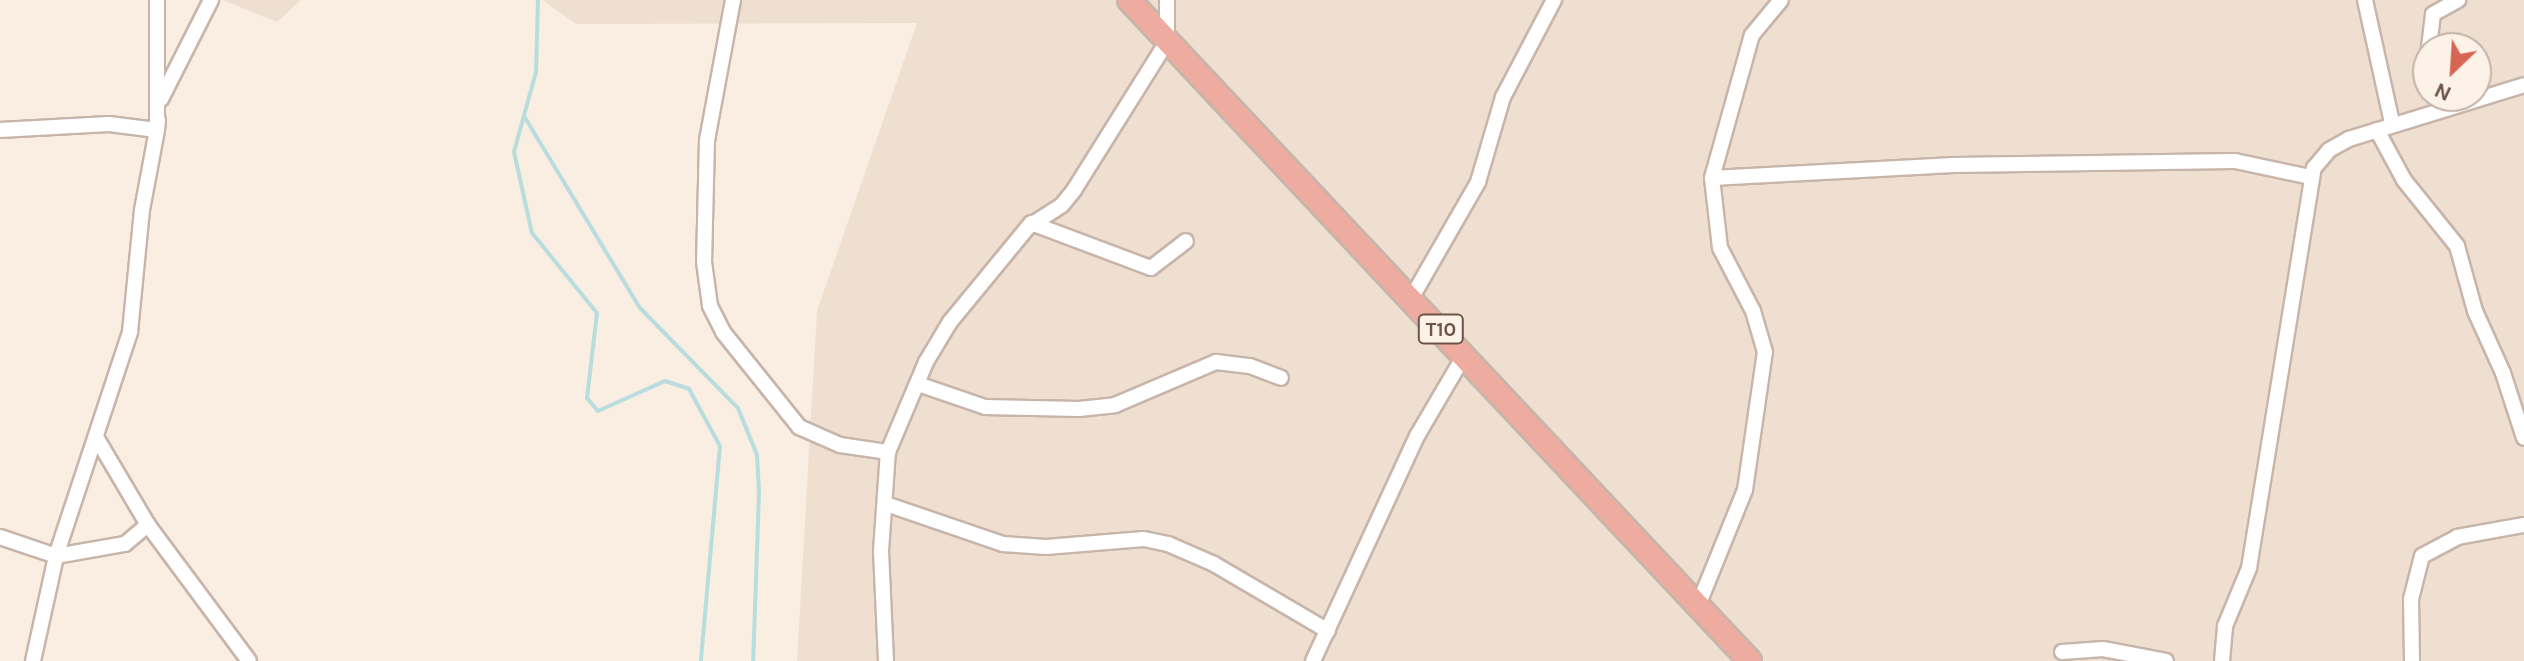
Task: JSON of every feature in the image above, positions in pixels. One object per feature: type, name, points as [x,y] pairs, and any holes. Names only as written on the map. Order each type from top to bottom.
[{"type":"highway","name":"T10","points":[[1129,0],[1412,297],[1697,608],[1750,661]]},
{"type":"street","points":[[157,0],[157,130]]},
{"type":"street","points":[[33,661],[56,556],[130,332],[142,210],[172,71],[211,0]]},
{"type":"street","points":[[733,0],[707,140],[704,262],[710,306],[723,332],[799,427],[840,445],[888,452]]},
{"type":"street","points":[[886,661],[881,551],[888,452],[944,331],[1031,223],[1067,200],[1167,42],[1167,0]]},
{"type":"street","points":[[1412,297],[1478,182],[1503,97],[1554,0]]},
{"type":"street","points":[[1697,608],[1745,490],[1765,352],[1753,311],[1720,248],[1712,178],[1752,35],[1781,0]]},
{"type":"street","points":[[2365,0],[2392,123]]},
{"type":"street","points":[[2431,32],[2433,14],[2458,0]]},
{"type":"street","points":[[2492,95],[2524,85]]},
{"type":"street","points":[[2222,661],[2225,626],[2249,568],[2278,409],[2310,177],[2329,150],[2392,123],[2441,112]]},
{"type":"street","points":[[0,130],[109,124],[157,130]]},
{"type":"street","points":[[2377,130],[2404,180],[2457,246],[2475,311],[2524,438]]},
{"type":"street","points":[[1712,178],[1954,165],[2235,161],[2310,177]]},
{"type":"street","points":[[1031,223],[1151,268],[1186,241]]},
{"type":"street","points":[[1313,661],[1417,436],[1464,356]]},
{"type":"street","points":[[918,384],[985,407],[1079,409],[1115,405],[1216,362],[1250,366],[1281,378]]},
{"type":"street","points":[[96,437],[148,525],[249,661]]},
{"type":"street","points":[[886,504],[1003,544],[1046,547],[1159,541],[1214,564],[1328,631]]},
{"type":"street","points":[[0,537],[56,556],[125,544],[148,525]]},
{"type":"street","points":[[2412,661],[2412,590],[2422,556],[2471,533],[2524,525]]},
{"type":"street","points":[[2062,652],[2103,649],[2166,661]]},
{"type":"shaded area","points":[[223,0],[301,0],[277,22]]},
{"type":"shaded area","points":[[542,0],[2524,0],[2524,661],[797,661],[817,311],[917,23],[576,24]]},
{"type":"waterway","points":[[538,0],[536,72],[514,152],[532,233],[597,313],[587,398],[598,411],[665,381],[689,389],[720,446],[701,661]]},
{"type":"waterway","points":[[524,116],[640,308],[738,408],[757,455],[759,493],[753,661]]}]
